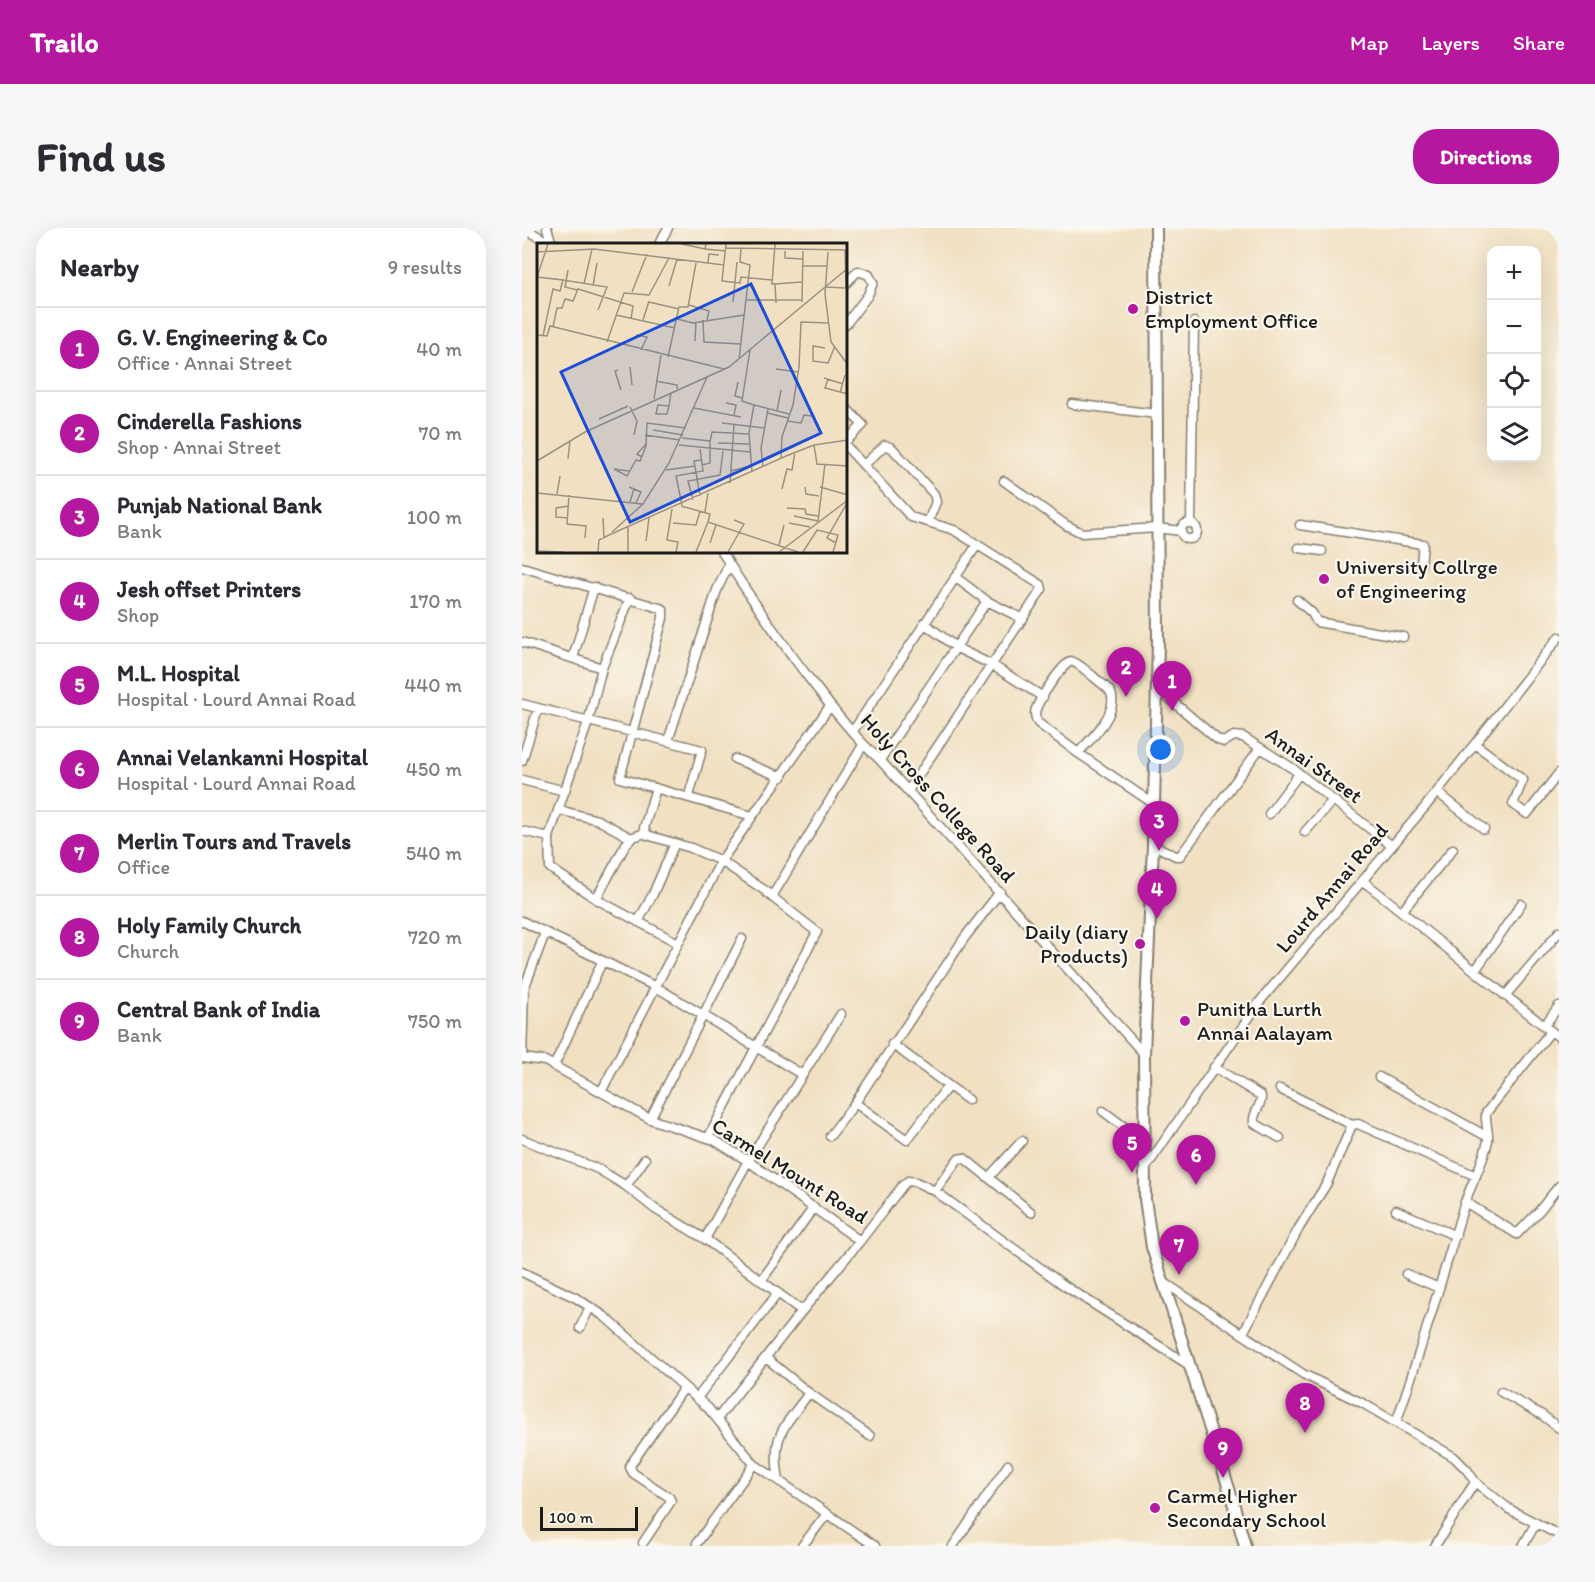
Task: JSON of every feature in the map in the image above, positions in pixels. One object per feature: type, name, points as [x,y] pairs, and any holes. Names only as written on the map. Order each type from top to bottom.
[{"type":"main road","points":[[1156,228],[1157,688],[1144,1054],[1145,1199],[1152,1247],[1245,1546]]},
{"type":"street","points":[[524,228],[549,243]]},
{"type":"street","points":[[547,228],[551,243]]},
{"type":"street","points":[[660,243],[667,228]]},
{"type":"street","points":[[848,281],[858,271],[869,275],[873,283],[868,295],[848,321]]},
{"type":"street","points":[[1181,531],[1184,538],[1188,540],[1199,530],[1191,523],[1194,322]]},
{"type":"street","points":[[1072,404],[1157,414]]},
{"type":"street","points":[[848,410],[863,425],[848,439]]},
{"type":"street","points":[[864,465],[885,445],[892,448],[934,494],[936,502],[928,522]]},
{"type":"street","points":[[848,448],[911,517],[954,530],[1041,585],[1041,593],[908,791]]},
{"type":"street","points":[[1004,481],[1066,525],[1082,533],[1157,528],[1181,531]]},
{"type":"street","points":[[1181,531],[1185,524],[1191,523]]},
{"type":"street","points":[[1300,525],[1423,544],[1421,564]]},
{"type":"street","points":[[853,731],[977,545]]},
{"type":"street","points":[[1299,548],[1322,551]]},
{"type":"street","name":"Holy Cross College Road","points":[[723,554],[756,607],[830,706],[1144,1054]]},
{"type":"street","points":[[668,741],[717,590],[729,564]]},
{"type":"street","points":[[522,567],[661,608],[664,614],[620,778],[752,816]]},
{"type":"street","points":[[955,577],[987,601],[1023,619]]},
{"type":"street","points":[[573,658],[594,587]]},
{"type":"street","points":[[630,598],[602,668],[588,722],[549,837],[550,868],[596,900],[678,943]]},
{"type":"street","points":[[1297,600],[1312,613],[1317,622],[1403,637]]},
{"type":"street","points":[[880,760],[987,601]]},
{"type":"street","points":[[924,624],[957,648],[992,665],[1043,697]]},
{"type":"street","name":"Lourd Annai Road","points":[[1144,1170],[1262,1000],[1437,792],[1559,637]]},
{"type":"street","points":[[522,642],[602,668]]},
{"type":"street","points":[[1078,753],[1106,720],[1110,711],[1111,692],[1071,661],[1063,668],[1043,697],[1036,708],[1034,717],[1038,723],[1078,753],[1154,804]]},
{"type":"street","name":"Annai Street","points":[[1157,688],[1218,740],[1224,742],[1238,735],[1260,748],[1299,774],[1392,846]]},
{"type":"street","points":[[522,704],[702,750],[689,796]]},
{"type":"street","points":[[601,1092],[721,861],[830,706]]},
{"type":"street","points":[[522,761],[538,709]]},
{"type":"street","points":[[1474,744],[1523,780],[1513,804],[1527,814],[1559,773]]},
{"type":"street","points":[[766,892],[773,895],[777,891],[863,745]]},
{"type":"street","points":[[1153,845],[1176,856],[1182,855],[1260,748]]},
{"type":"street","points":[[735,759],[782,777]]},
{"type":"street","points":[[1269,814],[1299,774]]},
{"type":"street","points":[[522,780],[565,791]]},
{"type":"street","points":[[656,788],[644,828],[645,833],[691,848],[721,861],[766,892],[817,932],[708,1138]]},
{"type":"street","points":[[1437,792],[1484,829]]},
{"type":"street","points":[[1305,832],[1333,800]]},
{"type":"street","points":[[559,810],[598,820],[631,838]]},
{"type":"street","points":[[522,831],[549,837]]},
{"type":"street","points":[[596,900],[631,838],[645,833]]},
{"type":"street","points":[[638,922],[675,843]]},
{"type":"street","points":[[1402,911],[1453,849]]},
{"type":"street","points":[[1362,880],[1505,996],[1559,1036]]},
{"type":"street","points":[[830,1136],[855,1103],[965,937],[1000,892]]},
{"type":"street","points":[[1475,971],[1521,904]]},
{"type":"street","points":[[522,921],[656,987],[801,1074]]},
{"type":"street","points":[[1505,996],[1559,932]]},
{"type":"street","points":[[522,1058],[524,989],[545,933]]},
{"type":"street","points":[[650,1119],[742,939]]},
{"type":"street","points":[[554,1066],[602,962]]},
{"type":"street","points":[[1396,1423],[1426,1336],[1465,1202],[1488,1137],[1485,1121],[1489,1108],[1548,1028],[1559,1006]]},
{"type":"street","points":[[705,1239],[748,1161],[841,1014]]},
{"type":"street","points":[[892,1044],[968,1100]]},
{"type":"street","name":"Carmel Mount Road","points":[[522,1058],[545,1061],[650,1119],[708,1138],[748,1161],[860,1241],[905,1182],[916,1182],[935,1191],[1065,1286],[1189,1365]]},
{"type":"street","points":[[1214,1067],[1261,1096],[1254,1123],[1280,1138]]},
{"type":"street","points":[[1379,1077],[1488,1137]]},
{"type":"street","points":[[855,1103],[907,1140],[948,1086]]},
{"type":"street","points":[[1280,1089],[1352,1125],[1358,1124],[1476,1176]]},
{"type":"street","points":[[1103,1111],[1143,1141]]},
{"type":"street","points":[[1243,1333],[1299,1228],[1327,1183],[1352,1125]]},
{"type":"street","points":[[522,1139],[598,1169],[626,1186],[655,1209],[705,1239],[802,1311]]},
{"type":"street","points":[[989,1177],[1022,1141]]},
{"type":"street","points":[[935,1191],[958,1159],[962,1157],[1031,1212]]},
{"type":"street","points":[[626,1186],[645,1159]]},
{"type":"street","points":[[1465,1202],[1517,1234],[1559,1186]]},
{"type":"street","points":[[761,1281],[814,1208]]},
{"type":"street","points":[[1396,1210],[1456,1236]]},
{"type":"street","points":[[717,1419],[860,1241]]},
{"type":"street","points":[[522,1272],[590,1306],[628,1335],[697,1398],[754,1464],[875,1546]]},
{"type":"street","points":[[1406,1274],[1439,1288]]},
{"type":"street","points":[[1162,1281],[1303,1374],[1396,1423],[1454,1457],[1475,1482],[1509,1509],[1559,1535]]},
{"type":"street","points":[[697,1398],[778,1293]]},
{"type":"street","points":[[580,1328],[590,1306]]},
{"type":"street","points":[[766,1358],[809,1393],[870,1436]]},
{"type":"street","points":[[644,1543],[671,1501],[669,1497],[633,1473],[630,1467],[684,1388]]},
{"type":"street","points":[[1501,1392],[1542,1415],[1559,1428]]},
{"type":"street","points":[[779,1481],[776,1453],[780,1433],[809,1393]]},
{"type":"street","points":[[697,1543],[754,1464]]},
{"type":"street","points":[[953,1546],[1008,1465]]},
{"type":"street","points":[[1435,1546],[1475,1482]]},
{"type":"street","points":[[802,1546],[827,1514]]},
{"type":"street","points":[[1523,1546],[1536,1523]]},
{"type":"place","name":"District Employment Office","points":[[1133,309]]},
{"type":"place","name":"University Collrge of Engineering","points":[[1324,579]]},
{"type":"place","name":"Cinderella Fashions","points":[[1126,697]]},
{"type":"place","name":"G. V. Engineering & Co","points":[[1172,711]]},
{"type":"place","name":"Punjab National Bank","points":[[1159,851]]},
{"type":"place","name":"Jesh offset Printers","points":[[1157,919]]},
{"type":"place","name":"Daily (diary Products)","points":[[1140,944]]},
{"type":"place","name":"Punitha Lurth Annai Aalayam","points":[[1185,1021]]},
{"type":"place","name":"M.L. Hospital","points":[[1132,1173]]},
{"type":"place","name":"Annai Velankanni Hospital","points":[[1196,1185]]},
{"type":"place","name":"Merlin Tours and Travels","points":[[1179,1275]]},
{"type":"place","name":"Holy Family Church","points":[[1305,1433]]},
{"type":"place","name":"Central Bank of India","points":[[1223,1478]]},
{"type":"place","name":"Carmel Higher Secondary School","points":[[1155,1508]]}]
